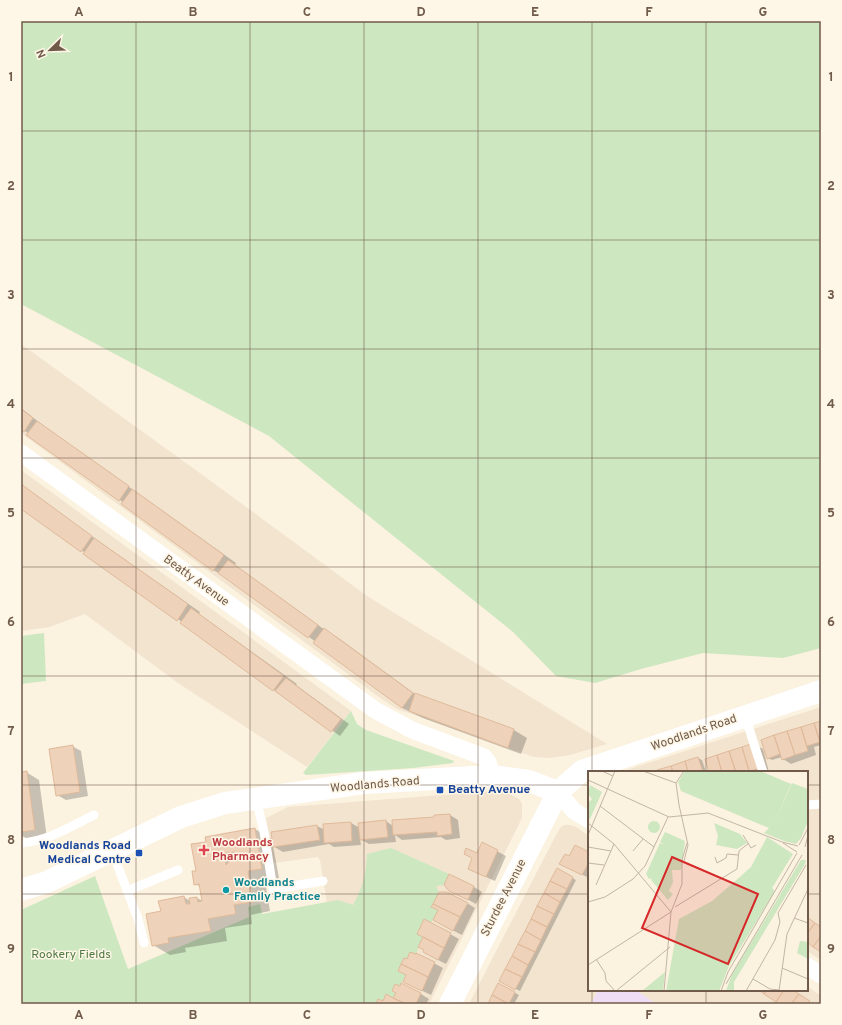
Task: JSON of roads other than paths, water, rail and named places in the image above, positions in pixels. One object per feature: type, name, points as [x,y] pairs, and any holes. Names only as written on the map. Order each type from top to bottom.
[{"type":"street","name":"Beatty Avenue","points":[[21,453],[375,710],[412,730],[481,756],[488,762],[492,776]]},
{"type":"street","name":"Woodlands Road","points":[[21,890],[48,882],[181,817],[225,803],[364,783],[492,776],[529,781],[558,792],[582,771],[821,691]]},
{"type":"street","points":[[558,792],[574,811],[588,819]]},
{"type":"street","name":"Sturdee Avenue","points":[[450,1004],[558,792]]},
{"type":"street","points":[[808,967],[821,976]]},
{"type":"lane","points":[[745,716],[763,771]]},
{"type":"lane","points":[[256,799],[264,832],[273,889],[323,882]]},
{"type":"lane","points":[[808,805],[821,804]]},
{"type":"lane","points":[[21,844],[51,838],[94,815]]},
{"type":"lane","points":[[112,851],[138,919],[144,943]]},
{"type":"lane","points":[[127,891],[178,870]]},
{"type":"place","name":"Beatty Avenue","points":[[440,790]]},
{"type":"place","name":"Woodlands Pharmacy","points":[[204,850]]},
{"type":"place","name":"Woodlands Road Medical Centre","points":[[139,853]]},
{"type":"place","name":"Woodlands Family Practice","points":[[226,890]]},
{"type":"park label","name":"Rookery Fields","points":[[71,955]]}]
